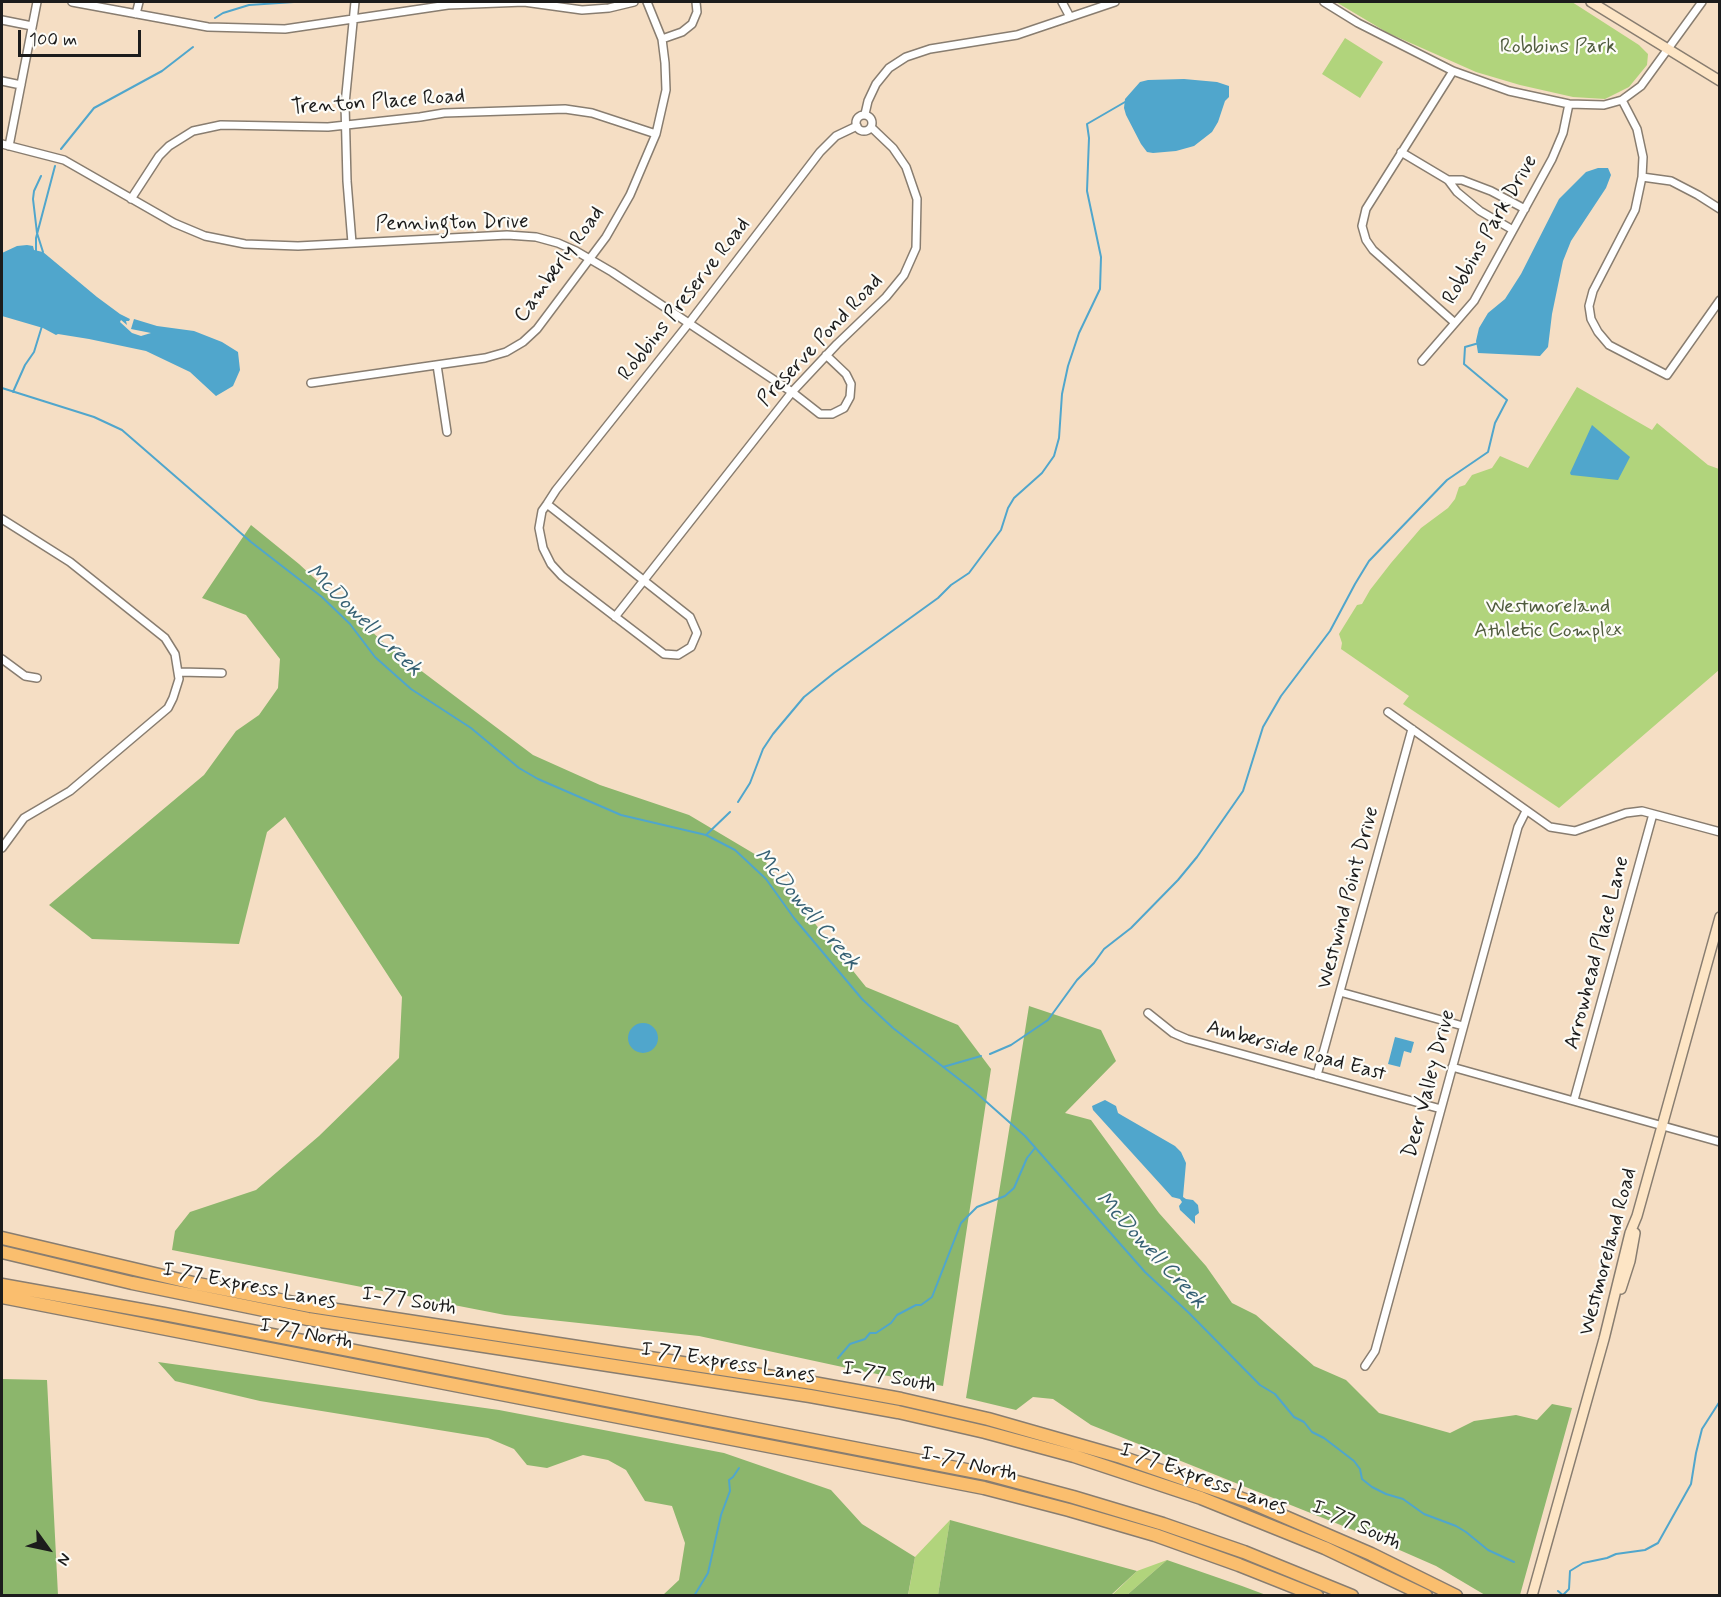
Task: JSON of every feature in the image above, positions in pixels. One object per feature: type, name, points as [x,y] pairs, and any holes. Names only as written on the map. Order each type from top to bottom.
[{"type":"highway","points":[[2,1238],[76,1257],[191,1296]]},
{"type":"highway","name":"I 77 Express Lanes","points":[[2,1252],[191,1296],[366,1329],[810,1396],[974,1429],[1085,1460],[1201,1498],[1324,1548],[1426,1596]]},
{"type":"highway","name":"I-77 South","points":[[76,1257],[310,1306],[813,1383],[901,1399],[988,1419],[1121,1456],[1227,1493],[1330,1535],[1456,1596]]},
{"type":"highway","name":"I 77 Express Lanes","points":[[2,1285],[164,1314],[944,1465],[1073,1497],[1202,1537],[1286,1568],[1352,1596]]},
{"type":"highway","name":"I 77 North","points":[[2,1297],[602,1412]]},
{"type":"highway","points":[[602,1412],[626,1410],[649,1414],[692,1416]]},
{"type":"highway","name":"I-77 North","points":[[602,1412],[897,1469],[1027,1498],[1187,1546],[1317,1596]]},
{"type":"street","points":[[5,145],[21,85],[37,2]]},
{"type":"street","points":[[72,2],[208,27],[240,29],[293,28],[448,5],[524,2],[582,10],[609,8],[634,2]]},
{"type":"street","points":[[136,14],[139,2]]},
{"type":"street","points":[[352,243],[346,172],[346,87],[355,2]]},
{"type":"street","name":"Camberly Road","points":[[311,383],[495,356],[523,342],[543,322],[591,259],[630,195],[656,134],[666,90],[665,63],[662,39],[647,2]]},
{"type":"street","points":[[662,39],[682,32],[692,24],[697,12],[696,2]]},
{"type":"street","points":[[1062,2],[1070,17]]},
{"type":"street","points":[[865,114],[876,84],[889,68],[902,59],[930,50],[1017,35],[1114,2]]},
{"type":"street","points":[[1324,2],[1358,23],[1453,71],[1509,91],[1569,104],[1604,105],[1622,100],[1641,86],[1702,2]]},
{"type":"street","points":[[1591,2],[1719,81]]},
{"type":"street","points":[[2,20],[32,26]]},
{"type":"street","points":[[1453,71],[1366,209],[1363,217],[1363,234],[1373,250],[1455,323]]},
{"type":"street","points":[[2,81],[21,85]]},
{"type":"street","points":[[1622,100],[1637,129],[1643,157],[1642,177],[1635,210],[1593,291],[1589,306],[1591,319],[1609,345],[1667,375],[1719,300]]},
{"type":"street","name":"Robbins Park Drive","points":[[1422,360],[1474,301],[1559,142],[1569,104]]},
{"type":"street","name":"Trenton Place Road","points":[[130,199],[159,156],[175,142],[193,131],[221,124],[290,127],[346,126],[444,113],[564,108],[592,113],[656,134]]},
{"type":"street","points":[[865,114],[872,119],[871,127],[864,131],[856,126],[858,117],[865,114]]},
{"type":"street","name":"Robbins Preserve Road","points":[[547,504],[690,617],[697,633],[691,647],[678,655],[664,654],[562,576],[550,564],[543,548],[539,528],[542,511],[547,504],[689,323],[829,142],[856,126]]},
{"type":"street","name":"Preserve Pond Road","points":[[615,616],[792,392],[897,284],[910,263],[916,248],[917,199],[906,167],[893,148],[871,127]]},
{"type":"street","name":"Pennington Drive","points":[[5,145],[64,160],[174,223],[217,239],[270,246],[459,236],[527,236],[558,243],[591,259],[792,392],[820,414],[832,414],[844,408],[850,398],[851,384],[846,374],[826,355]]},
{"type":"street","points":[[1401,152],[1448,180],[1456,192],[1480,211],[1513,230]]},
{"type":"street","points":[[1642,177],[1671,181],[1719,209]]},
{"type":"street","points":[[1448,180],[1462,180],[1491,190],[1525,209]]},
{"type":"street","points":[[437,365],[447,432]]},
{"type":"street","points":[[2,519],[70,562],[165,638],[175,654],[179,672],[177,689],[168,708],[70,792],[24,818],[2,849]]},
{"type":"street","points":[[2,659],[25,676],[37,678]]},
{"type":"street","points":[[179,672],[222,673]]},
{"type":"street","points":[[1388,712],[1550,827],[1567,832],[1581,830],[1634,811],[1719,832]]},
{"type":"street","name":"Westwind Point Drive","points":[[1317,1075],[1412,729]]},
{"type":"street","name":"Deer Valley Drive","points":[[1365,1366],[1375,1351],[1518,827],[1526,811]]},
{"type":"street","name":"Arrowhead Place Lane","points":[[1574,1100],[1653,814]]},
{"type":"street","name":"Westmoreland Road","points":[[1532,1596],[1604,1339],[1630,1233],[1637,1216],[1719,917]]},
{"type":"street","points":[[1340,992],[1463,1026]]},
{"type":"street","name":"Amberside Road East","points":[[1148,1013],[1180,1036],[1441,1109]]},
{"type":"street","points":[[1452,1067],[1719,1142]]},
{"type":"green space","name":"Robbins Park","points":[[1336,2],[1572,2],[1639,45],[1648,54],[1647,65],[1629,87],[1605,99],[1573,97],[1476,72],[1388,33]]},
{"type":"green space","points":[[1345,38],[1383,62],[1360,98],[1322,74]]},
{"type":"green space","name":"Westmoreland Athletic Complex","points":[[1577,387],[1652,430],[1657,423],[1708,465],[1719,469],[1719,670],[1559,808],[1403,704],[1409,696],[1341,649],[1339,634],[1357,605],[1362,604],[1391,563],[1421,528],[1448,508],[1455,499],[1459,487],[1465,485],[1472,475],[1492,468],[1500,456],[1528,468]]},
{"type":"green space","points":[[251,525],[299,564],[383,642],[533,755],[600,785],[689,815],[763,859],[866,987],[958,1025],[991,1069],[943,1386],[699,1336],[505,1315],[172,1250],[175,1231],[190,1212],[256,1190],[319,1136],[399,1058],[402,997],[285,817],[267,832],[239,944],[92,939],[49,905],[204,775],[236,731],[259,715],[278,688],[280,659],[246,615],[202,598]]},
{"type":"green space","points":[[1029,1006],[1101,1030],[1116,1061],[1065,1113],[1091,1120],[1159,1213],[1206,1266],[1232,1303],[1256,1315],[1314,1366],[1346,1380],[1379,1413],[1450,1433],[1474,1421],[1516,1415],[1537,1420],[1552,1404],[1572,1408],[1520,1595],[1485,1595],[1436,1566],[1363,1534],[1091,1425],[1053,1399],[1033,1397],[1016,1410],[966,1398]]},
{"type":"green space","points":[[158,1362],[499,1410],[724,1453],[831,1490],[862,1524],[915,1557],[908,1595],[663,1595],[679,1580],[685,1543],[672,1506],[645,1501],[626,1470],[608,1460],[583,1455],[547,1468],[527,1465],[514,1449],[488,1438],[260,1401],[175,1381]]},
{"type":"green space","points":[[2,1379],[47,1380],[58,1595],[2,1595]]},
{"type":"green space","points":[[950,1520],[938,1595],[908,1596],[915,1557]]},
{"type":"green space","points":[[950,1520],[1137,1571],[1111,1595],[938,1595]]},
{"type":"green space","points":[[1167,1560],[1127,1595],[1111,1596],[1137,1571]]},
{"type":"green space","points":[[1167,1560],[1242,1586],[1266,1595],[1127,1595]]},
{"type":"water","points":[[1184,79],[1217,82],[1229,86],[1229,97],[1225,101],[1218,122],[1212,132],[1194,146],[1176,151],[1147,152],[1126,115],[1125,99],[1140,82]]},
{"type":"water","points":[[1608,168],[1611,175],[1606,188],[1571,241],[1563,261],[1548,347],[1540,356],[1478,353],[1476,341],[1479,328],[1488,313],[1505,299],[1521,274],[1559,199],[1586,172]]},
{"type":"water","points":[[27,245],[43,252],[97,297],[130,319],[126,321],[127,325],[121,320],[120,322],[132,333],[141,336],[151,333],[131,329],[134,319],[157,326],[194,331],[222,342],[238,352],[240,370],[233,386],[216,396],[190,372],[146,351],[89,339],[56,335],[43,328],[2,316],[2,253],[17,246]]},
{"type":"water","points":[[1592,425],[1630,457],[1618,480],[1571,475],[1570,473]]},
{"type":"water","points":[[643,1023],[654,1027],[658,1038],[654,1049],[643,1053],[632,1049],[628,1038],[632,1027]]},
{"type":"water","points":[[1395,1037],[1414,1042],[1411,1053],[1404,1051],[1400,1067],[1388,1064]]},
{"type":"water","points":[[1105,1100],[1116,1106],[1118,1113],[1175,1146],[1181,1152],[1186,1163],[1183,1197],[1193,1200],[1198,1205],[1199,1213],[1195,1216],[1195,1224],[1180,1210],[1179,1206],[1182,1202],[1180,1199],[1172,1197],[1093,1110],[1092,1106]]},
{"type":"waterway","points":[[215,18],[223,13],[249,5],[294,2]]},
{"type":"waterway","points":[[61,149],[94,108],[162,71],[193,47]]},
{"type":"waterway","points":[[738,802],[750,783],[763,749],[804,697],[969,573],[1001,530],[1014,498],[1042,473],[1054,456],[1059,438],[1062,394],[1068,366],[1079,333],[1100,289],[1101,257],[1087,191],[1089,138],[1087,124],[1125,102]]},
{"type":"waterway","points":[[36,251],[36,238],[55,166]]},
{"type":"waterway","points":[[41,176],[33,199],[37,233],[43,252]]},
{"type":"waterway","points":[[13,392],[25,365],[34,352],[42,326]]},
{"type":"waterway","points":[[990,1054],[1011,1045],[1048,1020],[1077,980],[1104,949],[1131,928],[1178,880],[1243,791],[1263,727],[1281,696],[1330,631],[1369,561],[1447,480],[1488,452],[1495,423],[1507,400],[1464,364],[1465,347],[1479,343]]},
{"type":"waterway","name":"McDowell Creek","points":[[2,388],[94,417],[122,430],[251,542],[322,597],[350,624],[375,657],[411,689],[471,728],[519,768],[538,779],[621,815],[706,835],[735,850],[766,879],[794,918],[862,999],[893,1028],[973,1090],[1025,1136],[1145,1272],[1260,1385],[1275,1394],[1294,1417],[1304,1422],[1312,1432],[1324,1438],[1354,1461],[1360,1469],[1362,1479],[1372,1487],[1403,1499],[1424,1514],[1456,1526],[1488,1550],[1514,1562]]},
{"type":"waterway","points":[[706,835],[730,812]]},
{"type":"waterway","points":[[943,1067],[981,1056]]},
{"type":"waterway","points":[[838,1358],[850,1344],[865,1339],[870,1333],[876,1333],[891,1323],[897,1315],[916,1305],[921,1305],[932,1297],[961,1223],[977,1207],[1005,1196],[1014,1188],[1027,1158],[1035,1148]]},
{"type":"waterway","points":[[1563,1595],[1569,1589],[1570,1571],[1583,1563],[1616,1554],[1645,1550],[1658,1543],[1691,1484],[1702,1429],[1720,1401]]},
{"type":"waterway","points":[[694,1596],[708,1573],[721,1515],[730,1491],[729,1480],[739,1468]]},
{"type":"waterway","name":"McDowell Creek","points":[[1558,1591],[1564,1596]]}]
